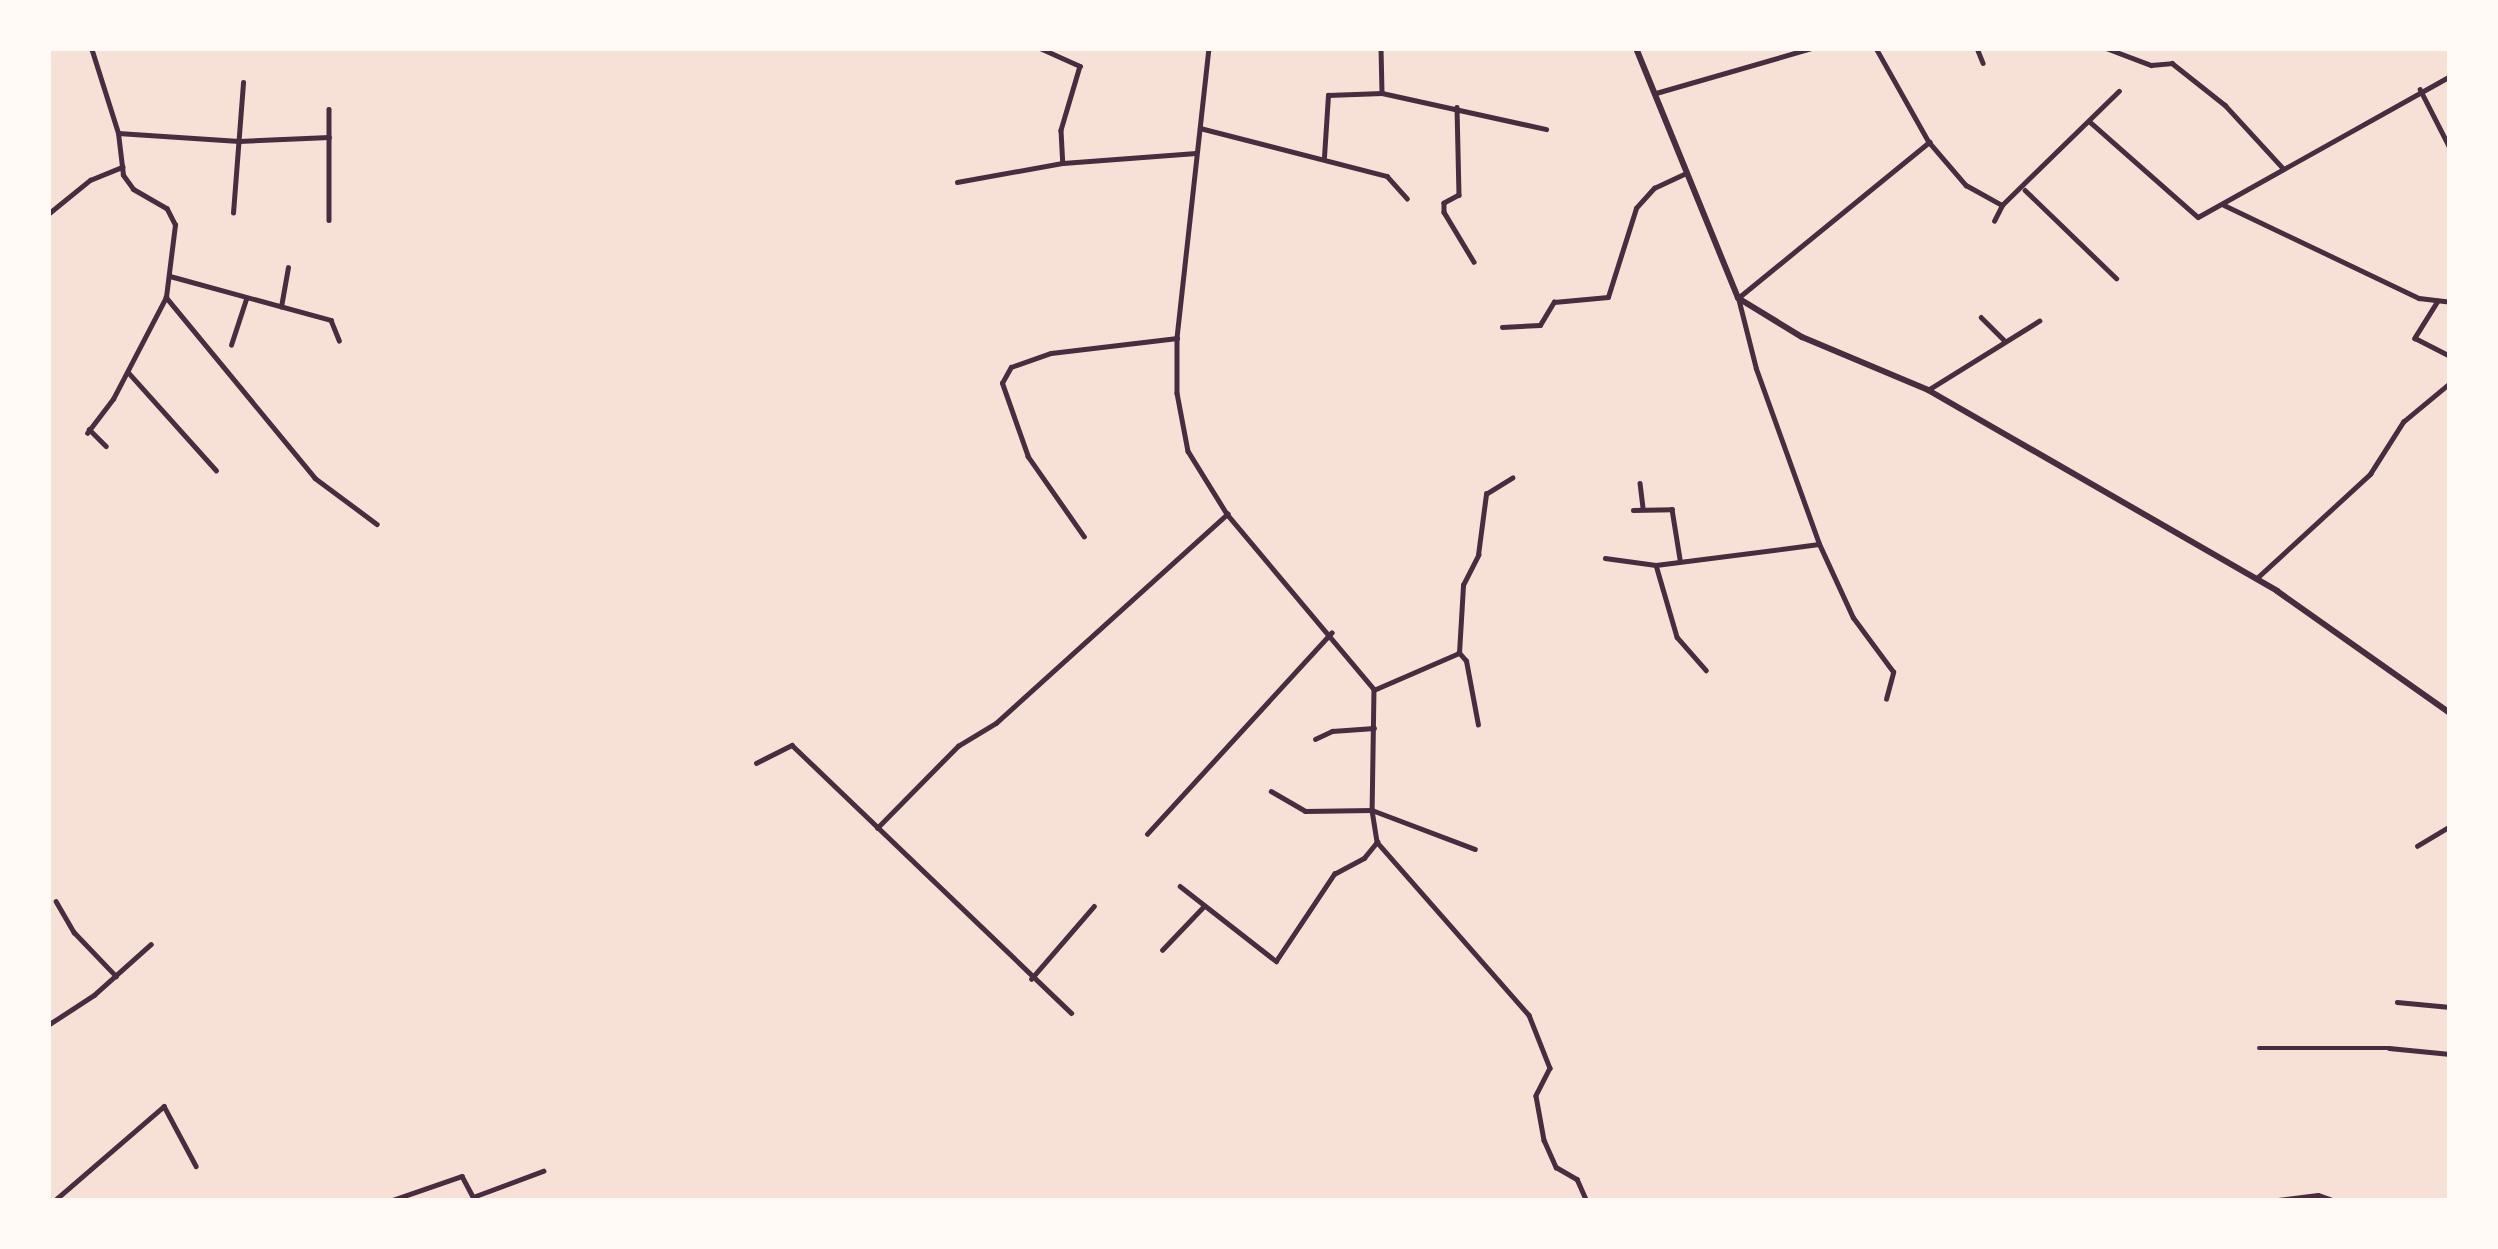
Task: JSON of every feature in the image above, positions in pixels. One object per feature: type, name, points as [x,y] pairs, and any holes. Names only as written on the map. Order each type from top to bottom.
[{"type":"street","points":[[91,48],[118,133],[128,184],[172,216],[166,297],[128,372],[88,431],[106,446]]},
{"type":"street","points":[[1040,48],[1080,66],[1082,75],[1060,130],[1063,163]]},
{"type":"street","points":[[1209,48],[1178,338],[1177,393],[1189,451],[1227,514],[1374,689],[1372,810],[1377,842],[1528,1016],[1550,1069],[1535,1096],[1544,1140],[1556,1167],[1577,1179],[1587,1201]]},
{"type":"street","points":[[1381,48],[1382,93]]},
{"type":"street","points":[[1636,48],[1738,298],[1756,369],[1820,544],[1852,618],[1893,672],[1886,699]]},
{"type":"street","points":[[1653,94],[1812,48]]},
{"type":"street","points":[[1876,48],[1929,142],[1966,185],[2002,206]]},
{"type":"street","points":[[1977,48],[1983,63]]},
{"type":"street","points":[[2106,48],[2151,65],[2172,63],[2225,105],[2283,168]]},
{"type":"street","points":[[2089,121],[2198,217],[2450,76]]},
{"type":"street","points":[[233,213],[244,82]]},
{"type":"street","points":[[2420,89],[2450,148]]},
{"type":"street","points":[[1994,221],[2002,206],[2119,91]]},
{"type":"street","points":[[1324,157],[1328,95],[1382,93],[1546,129]]},
{"type":"street","points":[[1457,107],[1459,195],[1444,203],[1444,212],[1474,262]]},
{"type":"street","points":[[329,109],[329,220]]},
{"type":"street","points":[[1198,128],[1388,176],[1407,198]]},
{"type":"street","points":[[118,133],[238,141],[329,137]]},
{"type":"street","points":[[1738,298],[1929,142]]},
{"type":"street","points":[[957,182],[1063,163],[1196,153]]},
{"type":"street","points":[[48,214],[90,180],[122,167]]},
{"type":"street","points":[[1502,327],[1540,326],[1554,302],[1607,297],[1636,208],[1654,188],[1686,173]]},
{"type":"street","points":[[2024,188],[2116,278]]},
{"type":"street","points":[[2224,206],[2419,298],[2450,302]]},
{"type":"street","points":[[281,307],[288,268]]},
{"type":"street","points":[[170,276],[331,320],[339,340]]},
{"type":"street","points":[[166,297],[315,478],[377,524]]},
{"type":"street","points":[[231,345],[247,297]]},
{"type":"street","points":[[1738,298],[1802,337],[1928,390],[2255,580],[2450,713]]},
{"type":"street","points":[[2438,301],[2415,338],[2450,356]]},
{"type":"street","points":[[1981,317],[2005,341]]},
{"type":"street","points":[[1928,390],[2039,320]]},
{"type":"street","points":[[1084,537],[1028,457],[1002,382],[1011,367],[1051,353],[1178,338]]},
{"type":"street","points":[[128,372],[216,470]]},
{"type":"street","points":[[2255,580],[2370,474],[2403,422],[2450,383]]},
{"type":"street","points":[[1478,725],[1466,661],[1459,653],[1463,585],[1478,555],[1486,494],[1512,478]]},
{"type":"street","points":[[1640,483],[1643,509]]},
{"type":"street","points":[[1634,510],[1672,509],[1680,560]]},
{"type":"street","points":[[877,828],[958,746],[996,723],[1227,514]]},
{"type":"street","points":[[1605,558],[1656,565],[1820,544]]},
{"type":"street","points":[[1656,565],[1677,638],[1706,670]]},
{"type":"street","points":[[1147,834],[1331,633]]},
{"type":"street","points":[[1374,689],[1459,653]]},
{"type":"street","points":[[1315,740],[1332,731],[1374,728]]},
{"type":"street","points":[[756,763],[791,745],[1030,980],[1071,1013]]},
{"type":"street","points":[[1271,790],[1319,815],[1372,810],[1475,849]]},
{"type":"street","points":[[2416,845],[2450,826]]},
{"type":"street","points":[[1180,886],[1276,962],[1334,874],[1364,858],[1377,842]]},
{"type":"street","points":[[56,901],[74,932],[116,976]]},
{"type":"street","points":[[1162,950],[1204,905]]},
{"type":"street","points":[[1030,980],[1094,907]]},
{"type":"street","points":[[48,1025],[151,944]]},
{"type":"street","points":[[2397,1002],[2450,1007]]},
{"type":"street","points":[[2260,1048],[2389,1048],[2450,1054]]},
{"type":"street","points":[[54,1201],[164,1106],[196,1166]]},
{"type":"street","points":[[391,1201],[462,1176],[472,1197],[543,1171]]},
{"type":"street","points":[[2270,1201],[2318,1195],[2335,1201]]}]
